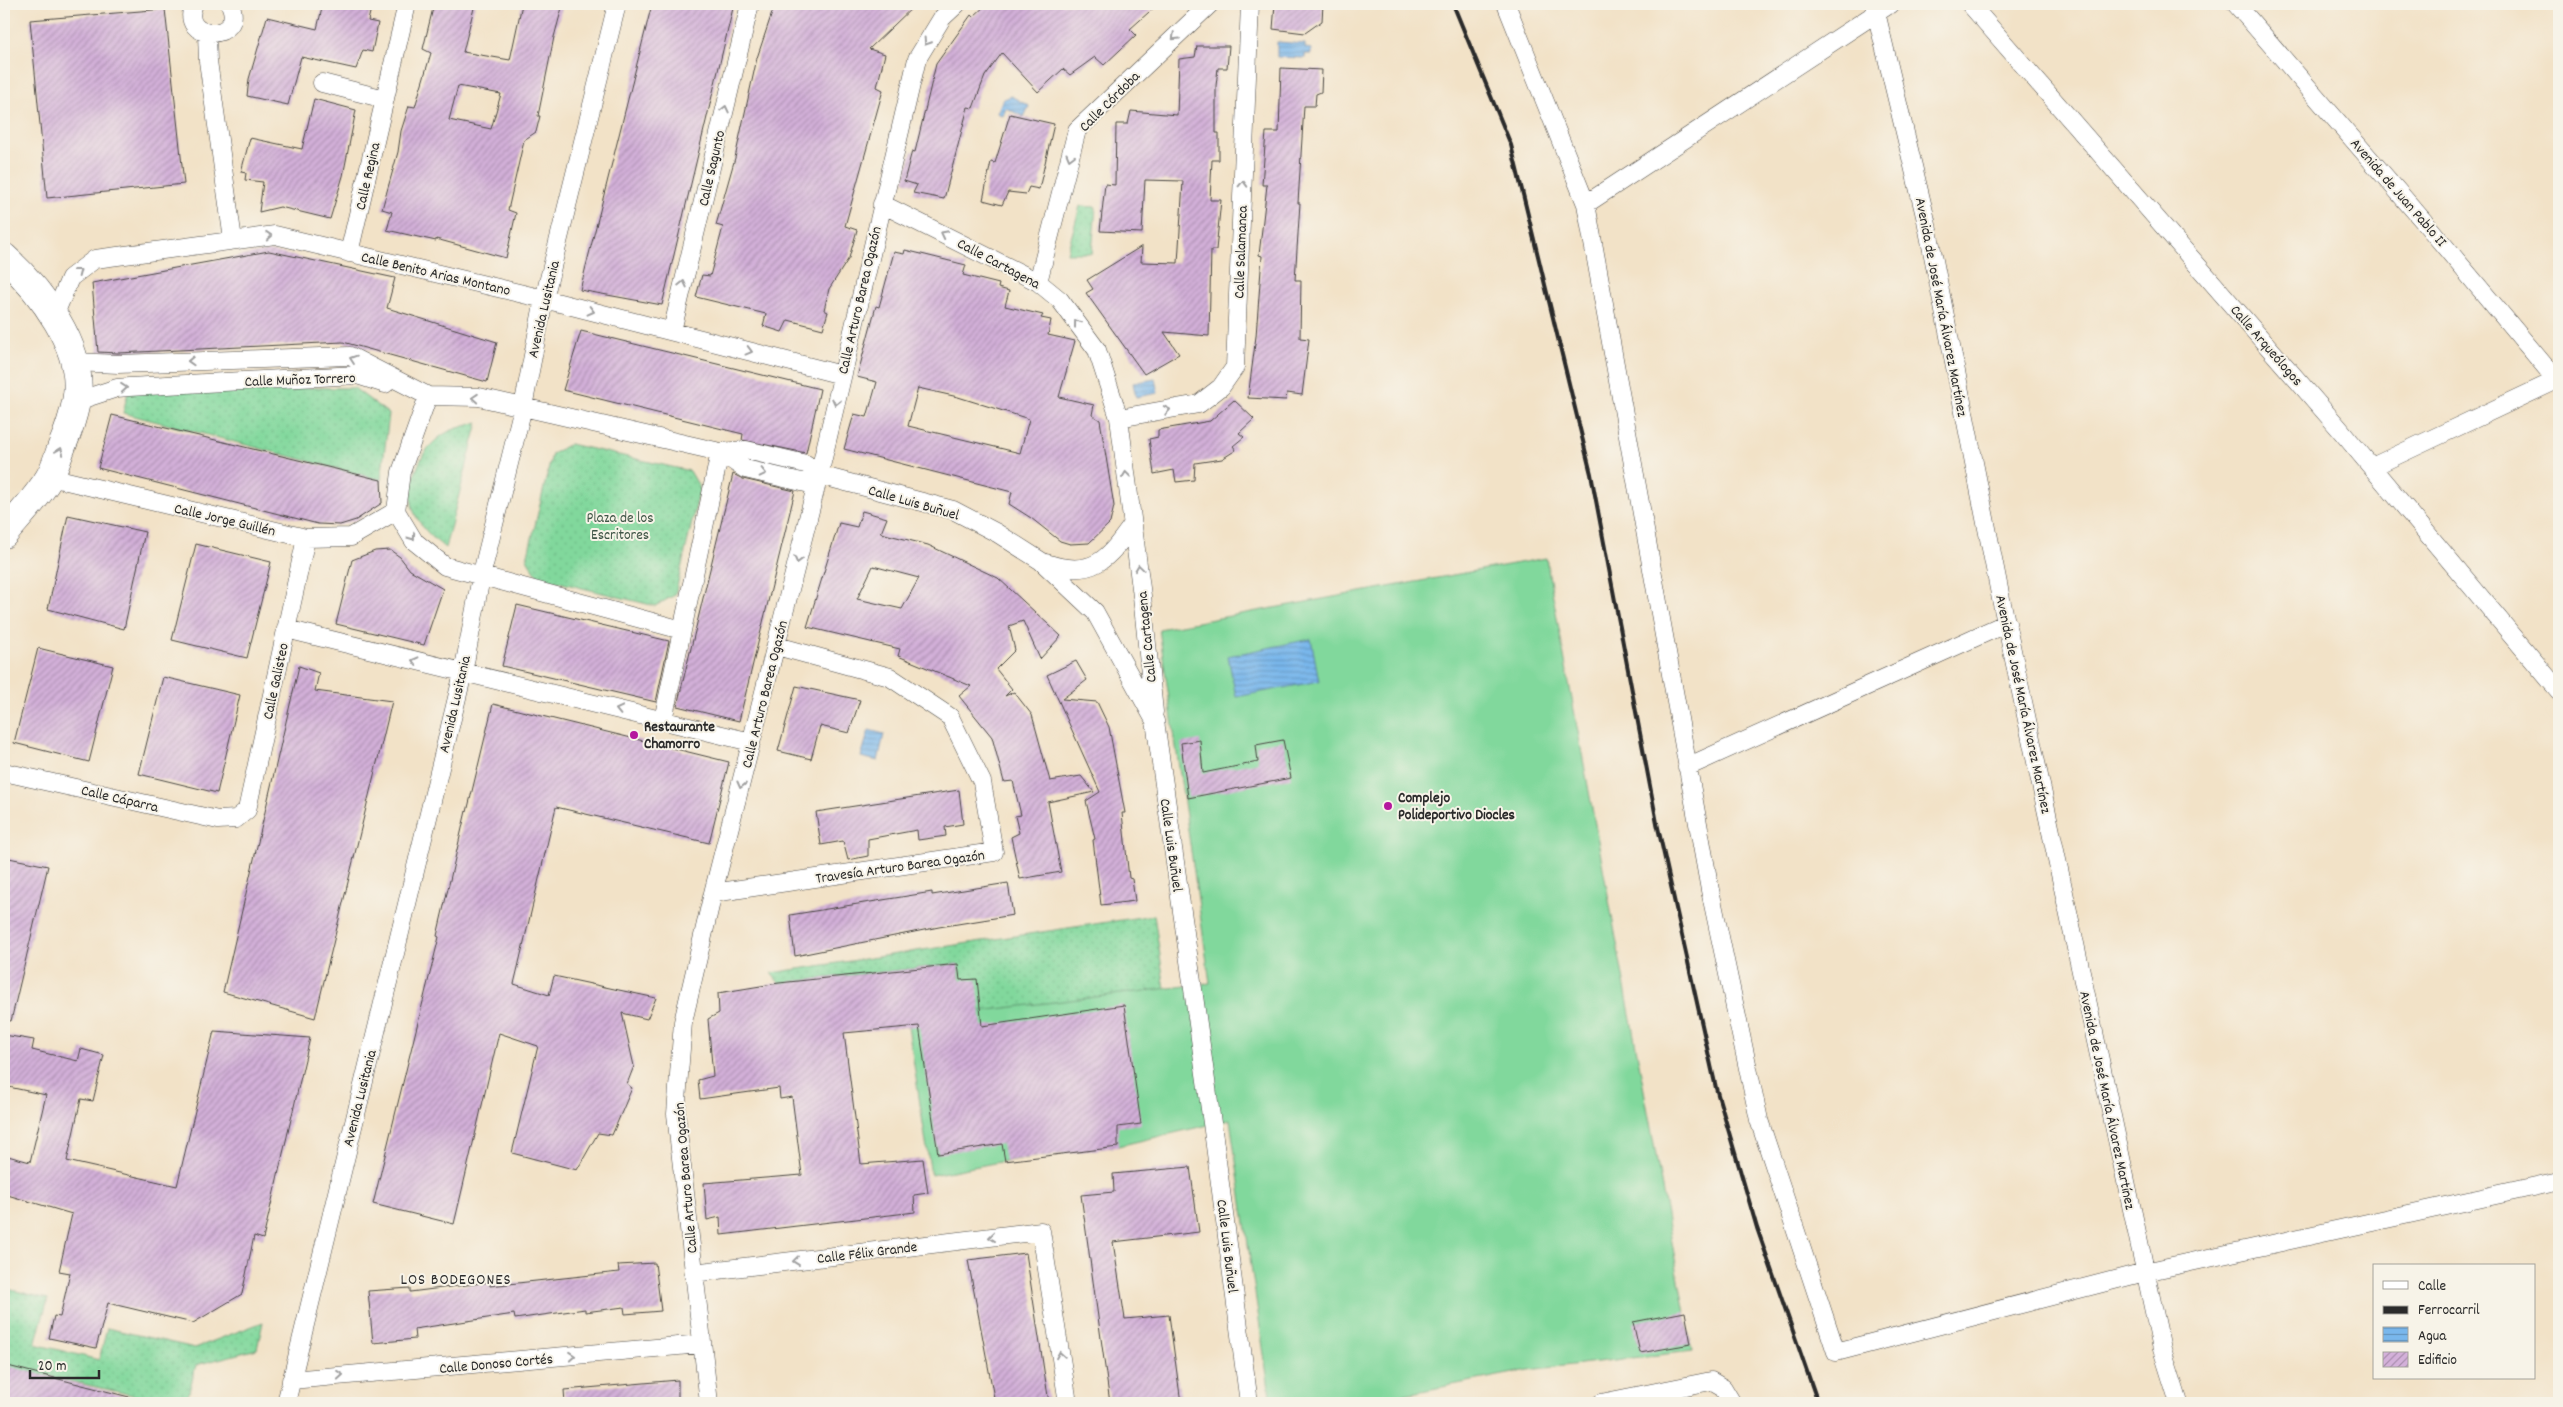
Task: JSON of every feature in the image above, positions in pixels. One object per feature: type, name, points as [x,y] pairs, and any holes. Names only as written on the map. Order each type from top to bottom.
[{"type":"highway","points":[[4,257],[30,281],[55,314],[74,362],[77,401],[50,477],[4,534]]},
{"type":"street","points":[[194,4],[191,15],[193,22],[201,31],[207,34],[215,34],[226,28],[232,15],[230,4]]},
{"type":"street","name":"Calle Regina","points":[[349,253],[407,4]]},
{"type":"street","name":"Avenida Lusitania","points":[[286,1403],[463,673],[481,577],[523,407],[544,299],[617,4]]},
{"type":"street","name":"Calle Sagunto","points":[[672,331],[750,4]]},
{"type":"street","name":"Calle Arturo Barea Ogazón","points":[[709,1403],[676,1114],[683,1022],[713,893],[819,475],[917,59],[942,18],[957,4]]},
{"type":"street","name":"Calle Córdoba","points":[[1038,282],[1077,130],[1210,4]]},
{"type":"street","name":"Calle Salamanca","points":[[1119,418],[1199,404],[1221,387],[1235,367],[1250,4]]},
{"type":"street","points":[[1506,4],[1586,204],[1710,890],[1759,1120],[1836,1352],[2145,1272],[2559,1181]]},
{"type":"street","name":"Calle Arqueólogos","points":[[1970,4],[2372,467],[2559,691]]},
{"type":"street","name":"Avenida de Juan Pablo II","points":[[2236,4],[2426,224],[2558,381]]},
{"type":"street","points":[[1586,204],[1880,6]]},
{"type":"street","name":"Avenida de José María Álvarez Martínez","points":[[1880,6],[1926,220],[2007,623],[2145,1272],[2162,1349],[2179,1403]]},
{"type":"street","points":[[207,34],[208,61],[233,240]]},
{"type":"street","points":[[322,83],[385,99]]},
{"type":"street","name":"Calle Cartagena","points":[[882,204],[1038,282],[1060,300],[1097,350],[1119,418],[1155,721]]},
{"type":"street","name":"Calle Benito Arias Montano","points":[[55,314],[70,278],[95,259],[275,235],[544,299],[842,375]]},
{"type":"street","name":"Calle Muñoz Torrero","points":[[74,362],[118,364],[350,356],[428,396]]},
{"type":"street","name":"Calle Muñoz Torrero","points":[[77,401],[117,388],[357,375],[428,396]]},
{"type":"street","points":[[2372,467],[2558,381]]},
{"type":"street","points":[[682,630],[445,566],[414,541],[396,511],[400,472],[428,396],[479,397],[720,452],[744,469],[806,483],[819,475]]},
{"type":"street","points":[[663,720],[720,452]]},
{"type":"street","name":"Calle Luis Buñuel","points":[[819,475],[953,510],[997,533],[1040,561],[1095,612],[1155,721],[1212,1123],[1249,1403]]},
{"type":"street","name":"Calle Jorge Guillén","points":[[50,477],[306,538],[351,537],[396,511]]},
{"type":"street","points":[[1040,561],[1065,570],[1088,567],[1111,555],[1133,524]]},
{"type":"street","name":"Calle Galisteo","points":[[236,819],[248,810],[306,538]]},
{"type":"street","points":[[1687,768],[2007,623]]},
{"type":"street","points":[[286,629],[752,742]]},
{"type":"street","name":"Travesía Arturo Barea Ogazón","points":[[713,893],[994,852],[982,782],[950,717],[890,677],[777,646]]},
{"type":"street","name":"Calle Cáparra","points":[[4,772],[218,820],[236,819]]},
{"type":"street","name":"Calle Félix Grande","points":[[693,1273],[1041,1231],[1068,1403]]},
{"type":"street","name":"Calle Donoso Cortés","points":[[291,1380],[701,1344]]},
{"type":"street","points":[[1601,1403],[1711,1382],[1723,1388],[1732,1403]]},
{"type":"green space","points":[[1080,206],[1096,207],[1092,253],[1067,253]]},
{"type":"green space","points":[[129,387],[354,388],[389,414],[381,480],[123,413]]},
{"type":"green space","points":[[478,422],[445,548],[419,522],[414,512],[411,491],[413,479],[424,455],[436,440],[452,430]]},
{"type":"green space","name":"Plaza de los Escritores","points":[[570,444],[690,471],[700,488],[675,595],[655,606],[538,577],[527,559],[552,454]]},
{"type":"green space","name":"Complejo Polideportivo Diocles","points":[[1546,558],[1692,1351],[1529,1370],[1360,1403],[1271,1403],[1230,1120],[1118,1146],[1005,1161],[931,1175],[907,1020],[1210,983],[1159,629]]},
{"type":"green space","points":[[1154,915],[1166,996],[979,1027],[960,980],[958,964],[779,983],[771,973]]},
{"type":"green space","points":[[4,1288],[48,1299],[35,1344],[99,1360],[107,1328],[195,1348],[263,1322],[257,1349],[196,1365],[186,1403],[167,1403],[4,1366]]},
{"type":"water","points":[[1277,42],[1305,44],[1305,48],[1311,49],[1311,54],[1305,54],[1305,58],[1277,57]]},
{"type":"water","points":[[1011,96],[1029,106],[1024,117],[1006,108],[1003,116],[997,113],[1003,99]]},
{"type":"water","points":[[1155,379],[1158,393],[1136,397],[1133,383]]},
{"type":"water","points":[[1311,639],[1319,681],[1236,697],[1228,656]]},
{"type":"water","points":[[869,730],[884,734],[878,761],[861,757]]},
{"type":"building","points":[[323,4],[372,4],[368,21],[378,23],[372,52],[363,50],[356,69],[301,57],[288,105],[247,96],[249,79],[267,17],[317,29]]},
{"type":"building","points":[[434,4],[475,4],[463,52],[510,60],[522,4],[563,4],[554,37],[536,132],[524,140],[508,210],[516,213],[506,258],[436,239],[436,241],[387,230],[392,212],[382,209],[398,152],[401,131],[409,106],[415,107],[431,53],[423,49]],"holes":[[[458,86],[501,94],[491,129],[449,120]]]},
{"type":"building","points":[[652,4],[734,4],[662,305],[580,290]]},
{"type":"building","points":[[775,4],[916,4],[869,49],[885,54],[877,87],[883,90],[845,226],[857,230],[849,258],[829,289],[824,310],[828,312],[823,329],[788,320],[782,332],[763,326],[766,314],[696,297],[702,275],[710,276],[723,227],[716,225],[735,158],[757,58]]},
{"type":"building","points":[[987,4],[1158,4],[1130,29],[1136,35],[1104,65],[1095,57],[1070,75],[1063,69],[1038,92],[1002,53],[985,76],[973,108],[968,107],[944,199],[913,193],[917,185],[904,181],[912,151],[915,152],[936,64],[971,15],[973,17]]},
{"type":"building","points":[[1275,4],[1323,4],[1322,21],[1305,33],[1273,29]]},
{"type":"building","points":[[165,9],[184,184],[47,198],[30,20]]},
{"type":"building","points":[[1197,46],[1229,46],[1227,68],[1218,68],[1216,86],[1216,133],[1219,133],[1219,160],[1212,160],[1210,200],[1221,200],[1216,250],[1211,250],[1209,336],[1164,332],[1179,354],[1144,374],[1086,293],[1093,289],[1087,280],[1142,246],[1141,262],[1178,263],[1183,181],[1145,180],[1142,233],[1100,231],[1105,184],[1115,185],[1116,124],[1128,124],[1131,111],[1177,115],[1179,59],[1195,57]]},
{"type":"building","points":[[1281,68],[1322,70],[1321,92],[1316,94],[1315,106],[1304,106],[1298,203],[1300,203],[1295,280],[1301,280],[1300,338],[1309,339],[1302,395],[1287,393],[1286,400],[1248,398],[1256,336],[1262,256],[1259,255],[1267,185],[1262,185],[1266,132],[1279,132]]},
{"type":"building","points":[[314,99],[356,110],[343,176],[330,219],[280,207],[259,212],[263,182],[245,180],[246,173],[241,172],[250,138],[302,149]]},
{"type":"building","points":[[1010,114],[1054,124],[1039,189],[1029,187],[1026,194],[1008,192],[1002,205],[983,200],[991,162],[995,163]]},
{"type":"building","points":[[905,250],[966,265],[963,275],[999,284],[998,288],[1009,291],[1005,306],[1043,315],[1041,318],[1051,320],[1048,335],[1075,341],[1059,397],[1094,405],[1092,415],[1100,420],[1114,506],[1110,523],[1089,543],[1070,544],[1060,541],[1031,518],[1009,504],[1012,492],[844,449],[854,414],[867,417],[877,382],[857,377],[876,306],[879,307],[894,252],[904,254]],"holes":[[[918,388],[958,397],[1029,419],[1020,453],[908,426]]]},
{"type":"building","points":[[269,251],[395,278],[387,308],[497,342],[487,382],[343,342],[118,353],[98,352],[92,283]]},
{"type":"building","points":[[581,331],[820,389],[806,453],[742,440],[743,434],[563,390]]},
{"type":"building","points":[[1234,400],[1254,419],[1239,433],[1244,437],[1233,446],[1236,450],[1222,459],[1195,463],[1194,480],[1176,482],[1174,470],[1154,474],[1149,439],[1158,437],[1158,430],[1210,421]]},
{"type":"building","points":[[112,415],[381,480],[382,503],[356,520],[340,525],[318,524],[98,468]]},
{"type":"building","points":[[733,474],[743,479],[795,491],[739,721],[677,706]]},
{"type":"building","points":[[862,511],[887,518],[881,533],[928,545],[998,578],[1061,636],[1040,659],[1023,621],[1009,626],[1015,650],[996,669],[1012,689],[1005,696],[1014,692],[1032,715],[1050,781],[1081,776],[1094,792],[1048,802],[1061,872],[1020,879],[1011,837],[1019,833],[1015,816],[1021,815],[1013,781],[1004,782],[992,737],[959,696],[971,686],[898,656],[900,649],[807,627],[839,523],[857,527]],"holes":[[[873,566],[919,578],[902,609],[857,599]]]},
{"type":"building","points":[[68,515],[145,532],[124,629],[48,609]]},
{"type":"building","points":[[196,544],[271,562],[247,658],[172,640]]},
{"type":"building","points":[[390,550],[400,557],[410,570],[443,589],[424,645],[336,624],[352,560],[375,551]]},
{"type":"building","points":[[517,605],[669,641],[656,702],[502,666]]},
{"type":"building","points":[[38,648],[113,666],[89,762],[14,743]]},
{"type":"building","points":[[1076,661],[1087,680],[1062,699],[1097,702],[1109,727],[1125,813],[1122,813],[1129,878],[1132,879],[1135,901],[1101,905],[1093,840],[1095,839],[1086,801],[1100,792],[1047,675]]},
{"type":"building","points":[[299,666],[319,673],[315,691],[392,701],[315,1018],[223,992]]},
{"type":"building","points":[[163,677],[240,695],[217,793],[139,774]]},
{"type":"building","points":[[796,686],[860,700],[849,733],[820,726],[811,759],[778,751]]},
{"type":"building","points":[[493,704],[729,762],[709,843],[556,807],[514,984],[549,995],[554,976],[656,998],[647,1019],[622,1013],[634,1066],[627,1084],[632,1088],[612,1135],[598,1133],[577,1170],[512,1153],[538,1046],[499,1033],[454,1224],[373,1204],[439,937],[437,936]]},
{"type":"building","points":[[1200,740],[1203,773],[1258,762],[1256,745],[1283,740],[1291,778],[1188,798],[1181,743]]},
{"type":"building","points":[[959,790],[963,824],[945,827],[946,836],[918,840],[917,830],[868,839],[868,856],[848,860],[843,841],[821,845],[816,812]]},
{"type":"building","points":[[4,857],[48,866],[11,1021],[4,1020]]},
{"type":"building","points":[[1008,883],[1013,915],[939,927],[795,956],[790,915],[932,892],[932,895]]},
{"type":"building","points":[[958,964],[960,980],[977,979],[982,1026],[1124,1005],[1141,1124],[1118,1127],[1118,1147],[1005,1161],[1002,1144],[938,1154],[919,1026],[844,1033],[861,1164],[923,1159],[928,1193],[914,1195],[915,1212],[721,1235],[720,1217],[707,1220],[704,1183],[802,1175],[792,1097],[780,1099],[779,1088],[700,1099],[698,1080],[713,1076],[708,1019],[719,1013],[718,993],[779,983]]},
{"type":"building","points":[[214,1031],[310,1038],[263,1239],[254,1236],[242,1294],[193,1323],[108,1303],[96,1348],[49,1338],[54,1316],[60,1317],[70,1273],[59,1271],[72,1214],[4,1194],[4,1155],[30,1162],[46,1095],[4,1086],[4,1035],[34,1040],[32,1050],[78,1061],[81,1049],[104,1055],[93,1101],[81,1099],[67,1161],[177,1186]]},
{"type":"building","points":[[1190,1167],[1199,1232],[1113,1242],[1125,1319],[1169,1315],[1181,1403],[1110,1403],[1081,1195],[1114,1192],[1113,1174]]},
{"type":"building","points":[[1026,1253],[1049,1403],[995,1403],[968,1260]]},
{"type":"building","points":[[655,1263],[661,1311],[625,1314],[624,1307],[585,1312],[585,1309],[515,1319],[514,1314],[414,1329],[415,1339],[373,1343],[368,1291],[410,1288],[410,1292],[490,1282],[490,1286],[619,1272],[618,1265]]},
{"type":"building","points":[[1685,1312],[1691,1344],[1640,1353],[1633,1322]]},
{"type":"building","points":[[4,1365],[129,1397],[128,1403],[4,1403]]},
{"type":"building","points":[[678,1380],[678,1403],[565,1403],[564,1390]]},
{"type":"railway","points":[[1453,4],[1511,145],[1591,474],[1657,823],[1716,1088],[1757,1228],[1818,1403]]},
{"type":"place","name":"Restaurante Chamorro","points":[[634,735]]},
{"type":"place","name":"Complejo Polideportivo Diocles","points":[[1388,806]]},
{"type":"district","name":"LOS BODEGONES","points":[[456,1278]]}]
